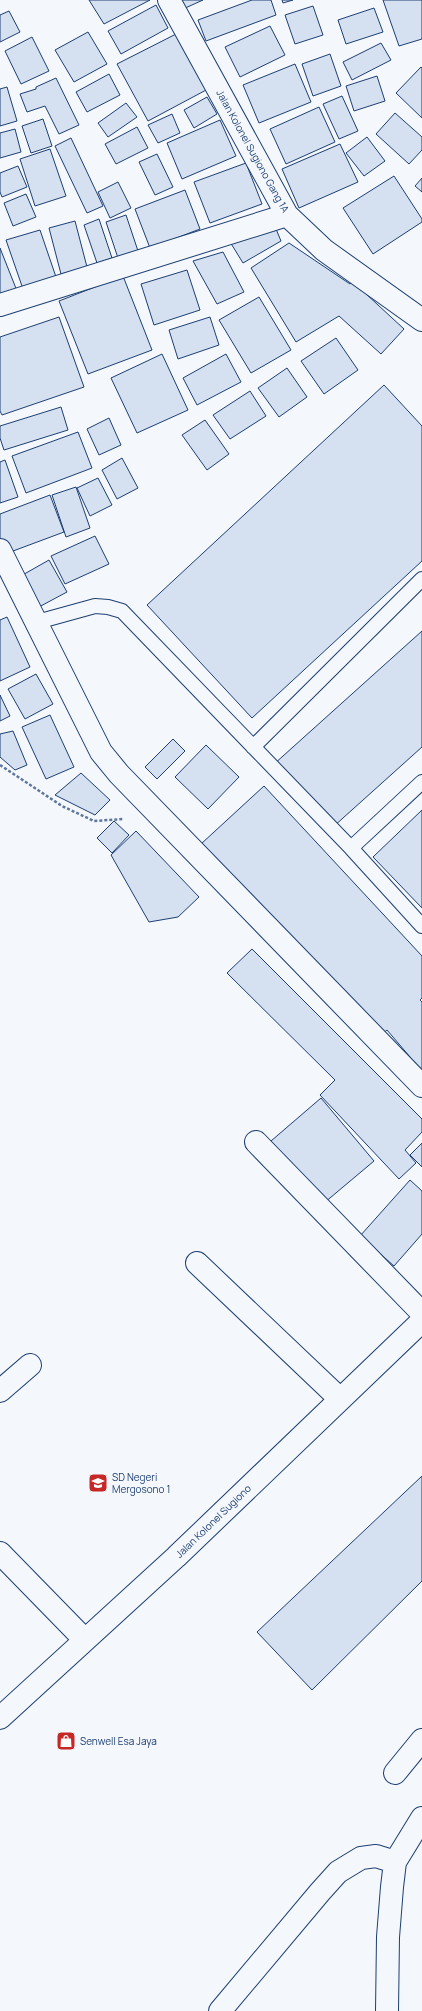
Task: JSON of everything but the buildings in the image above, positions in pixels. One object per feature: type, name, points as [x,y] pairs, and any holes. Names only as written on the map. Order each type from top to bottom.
[{"type":"main road","name":"Jalan Kolonel Sugiono Gang 1A","points":[[169,0],[287,215],[324,250],[422,320]]},
{"type":"main road","points":[[0,305],[287,215]]},
{"type":"main road","points":[[0,550],[101,752],[119,774],[422,1086]]},
{"type":"main road","points":[[256,1142],[422,1314]]},
{"type":"main road","points":[[197,1263],[339,1398]]},
{"type":"main road","name":"Jalan Kolonel Sugiono","points":[[0,1718],[176,1557],[339,1398],[422,1321]]},
{"type":"main road","points":[[0,1391],[30,1365]]},
{"type":"main road","points":[[0,1553],[84,1640]]},
{"type":"main road","points":[[395,1773],[422,1740]]},
{"type":"main road","points":[[387,2011],[389,1930],[395,1862],[422,1818]]},
{"type":"main road","points":[[220,2011],[338,1872],[361,1858],[376,1856],[395,1862]]},
{"type":"lane","points":[[253,747],[422,579]]},
{"type":"lane","points":[[37,622],[95,606],[108,607],[122,612],[351,848],[422,926]]},
{"type":"lane","points":[[351,848],[422,782]]},
{"type":"path","points":[[0,765],[62,806],[94,821],[161,817]]},
{"type":"place","name":"SD Negeri Mergosono 1","points":[[98,1483]]},
{"type":"place","name":"Senwell Esa Jaya","points":[[66,1741]]}]
